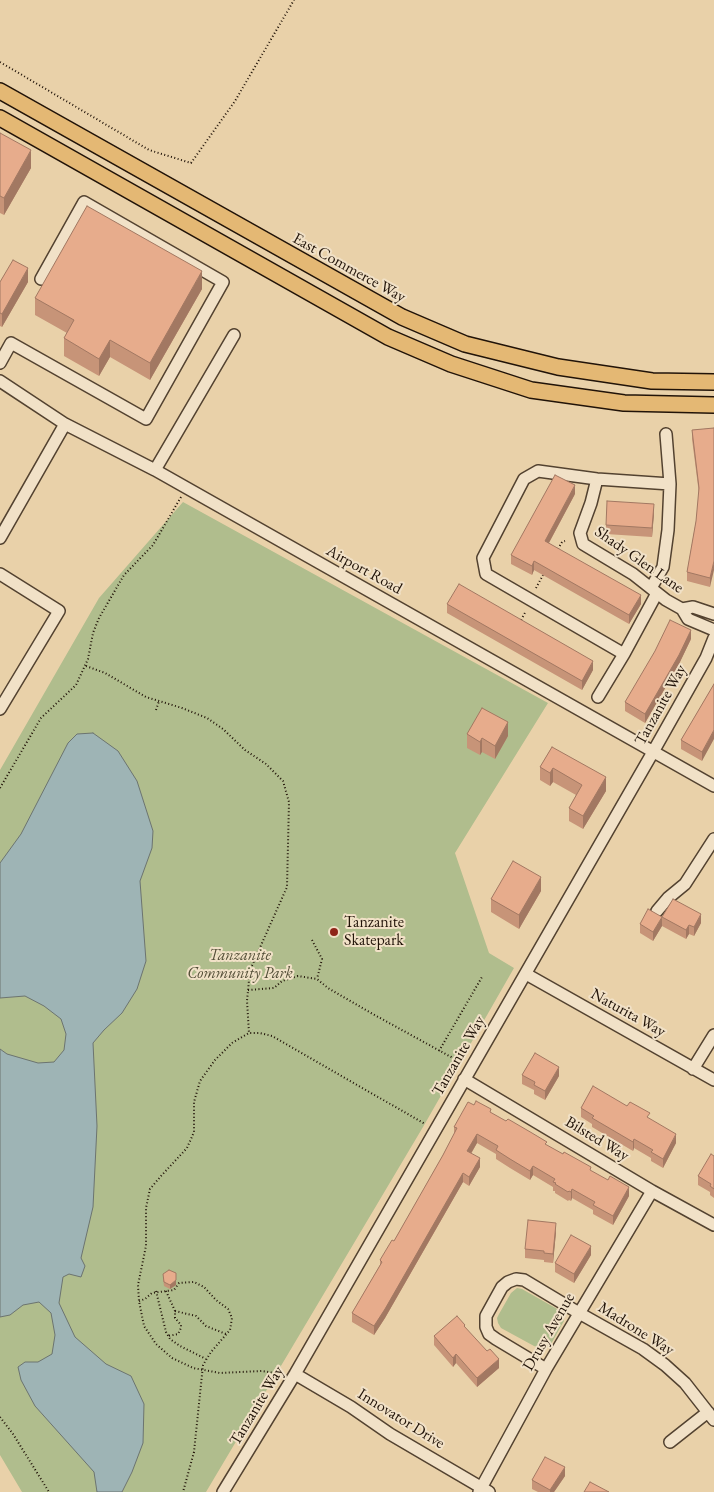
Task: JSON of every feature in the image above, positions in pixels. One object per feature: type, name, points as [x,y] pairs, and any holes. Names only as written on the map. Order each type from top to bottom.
[{"type":"main road","name":"East Commerce Way","points":[[0,91],[393,313],[465,344],[558,367],[652,381],[714,382]]},
{"type":"main road","points":[[0,118],[379,332],[451,364],[532,390],[624,403],[714,405]]},
{"type":"street","points":[[0,363],[11,344],[146,419],[223,282],[84,202],[41,279]]},
{"type":"street","points":[[155,470],[234,335]]},
{"type":"street","name":"Airport Road","points":[[0,381],[65,424],[155,470],[714,786]]},
{"type":"street","points":[[0,538],[65,424]]},
{"type":"street","points":[[598,697],[624,654],[654,591],[663,566],[668,530],[670,484],[666,434]]},
{"type":"street","points":[[624,654],[486,574],[483,558],[524,479],[538,471],[597,479],[670,484]]},
{"type":"street","name":"Shady Glen Lane","points":[[597,479],[580,533],[583,544],[633,574],[654,591],[682,609],[688,619],[714,630]]},
{"type":"street","points":[[0,574],[59,611],[0,709]]},
{"type":"street","name":"Shady Glen Lane","points":[[682,609],[693,606],[714,614]]},
{"type":"street","name":"Tanzanite Way","points":[[229,1490],[653,752],[706,658],[714,638]]},
{"type":"street","points":[[657,911],[668,898],[685,884],[714,839]]},
{"type":"street","name":"Naturita Way","points":[[526,974],[714,1080]]},
{"type":"street","points":[[693,1068],[714,1035]]},
{"type":"street","name":"Bilsted Way","points":[[464,1079],[714,1226]]},
{"type":"street","name":"Drusy Avenue","points":[[483,1490],[546,1369],[652,1191]]},
{"type":"street","name":"Madrone Way","points":[[546,1369],[489,1334],[486,1327],[486,1316],[502,1287],[508,1282],[516,1279],[524,1280],[579,1314],[643,1349],[665,1365],[685,1384],[711,1416]]},
{"type":"street","name":"Innovator Drive","points":[[295,1374],[352,1407],[390,1434],[483,1490]]},
{"type":"street","points":[[670,1442],[711,1416]]},
{"type":"path","points":[[0,62],[149,150],[190,164],[235,101],[294,0]]},
{"type":"path","points":[[0,788],[37,724],[76,685],[86,666],[94,629],[99,618],[124,575],[153,544],[186,488]]},
{"type":"path","points":[[557,550],[562,542],[566,541]]},
{"type":"path","points":[[532,595],[545,572]]},
{"type":"path","points":[[520,622],[528,606]]},
{"type":"path","points":[[86,666],[105,673],[146,697],[207,718],[223,729],[245,750],[266,764],[282,782],[290,802],[287,887],[250,970],[247,1001],[249,1033]]},
{"type":"path","points":[[156,710],[159,701]]},
{"type":"path","points":[[312,940],[322,959],[317,979]]},
{"type":"path","points":[[248,990],[274,988],[282,981],[298,976],[317,979],[337,993],[462,1063]]},
{"type":"path","points":[[439,1050],[482,977]]},
{"type":"path","points":[[281,1377],[274,1373],[262,1371],[220,1373],[202,1371],[185,1365],[172,1358],[156,1344],[144,1326],[138,1301],[138,1285],[146,1246],[146,1208],[150,1189],[187,1148],[194,1132],[194,1102],[200,1081],[215,1060],[232,1043],[249,1033],[272,1036],[435,1131]]},
{"type":"path","points":[[138,1301],[145,1299],[156,1291],[174,1290],[182,1282],[200,1284],[230,1312],[232,1324],[226,1335],[206,1359],[202,1371],[194,1452],[183,1492]]},
{"type":"path","points":[[156,1291],[168,1336],[173,1342],[206,1359]]},
{"type":"path","points":[[166,1291],[175,1311],[175,1318],[181,1325],[180,1332],[176,1336],[168,1336]]},
{"type":"path","points":[[175,1311],[196,1316],[206,1326],[226,1335]]},
{"type":"path","points":[[0,1417],[13,1434],[49,1492]]},
{"type":"green space","name":"Tanzanite Community Park","points":[[183,502],[548,703],[455,853],[489,953],[514,968],[423,1127],[206,1492],[22,1492],[0,1455],[0,770],[99,598]]},
{"type":"green space","points":[[517,1288],[559,1310],[562,1314],[564,1321],[550,1346],[542,1349],[534,1346],[501,1328],[498,1323],[497,1318],[499,1314],[511,1293]]},
{"type":"shaded area","points":[[93,733],[118,751],[137,781],[153,831],[152,848],[140,881],[146,961],[137,989],[122,1013],[93,1043],[97,1126],[93,1207],[81,1258],[85,1266],[81,1277],[69,1274],[63,1277],[59,1303],[75,1337],[106,1364],[131,1376],[144,1404],[143,1443],[122,1492],[97,1492],[94,1472],[35,1406],[21,1380],[18,1367],[25,1362],[38,1362],[52,1354],[55,1335],[51,1313],[39,1302],[23,1305],[10,1315],[0,1317],[0,1049],[7,1054],[38,1063],[54,1062],[64,1050],[66,1034],[61,1019],[44,1006],[25,996],[0,998],[0,863],[21,834],[68,743],[77,734]]},
{"type":"building","points":[[0,133],[31,150],[4,198],[0,196]]},
{"type":"building","points":[[87,206],[202,271],[150,363],[110,340],[99,359],[64,338],[74,320],[35,298]]},
{"type":"building","points":[[13,260],[28,268],[2,314],[0,313],[0,282]]},
{"type":"building","points":[[714,428],[714,561],[710,578],[687,572],[696,521],[699,488],[692,430]]},
{"type":"building","points":[[555,475],[575,485],[545,541],[641,595],[629,615],[534,561],[532,566],[511,555]]},
{"type":"building","points":[[607,501],[654,504],[652,528],[606,525]]},
{"type":"building","points":[[459,584],[593,661],[582,681],[447,604]]},
{"type":"building","points":[[670,620],[691,630],[645,714],[625,702],[655,651]]},
{"type":"building","points":[[714,684],[714,730],[702,752],[681,740]]},
{"type":"building","points":[[482,708],[508,722],[495,746],[482,738],[480,742],[467,734]]},
{"type":"building","points":[[552,747],[606,777],[583,816],[569,808],[582,785],[553,768],[550,773],[540,767]]},
{"type":"building","points":[[513,861],[541,877],[519,915],[491,899]]},
{"type":"building","points":[[673,899],[701,914],[694,927],[689,925],[686,930],[662,917]]},
{"type":"building","points":[[648,909],[662,917],[653,932],[640,924]]},
{"type":"building","points":[[535,1053],[559,1067],[545,1091],[534,1085],[535,1082],[522,1075]]},
{"type":"building","points":[[593,1086],[627,1106],[630,1102],[650,1113],[647,1117],[676,1134],[663,1159],[651,1152],[653,1150],[634,1139],[633,1142],[592,1118],[594,1116],[581,1108]]},
{"type":"building","points":[[476,1101],[491,1109],[490,1112],[506,1121],[508,1119],[547,1142],[545,1144],[591,1167],[590,1170],[608,1180],[610,1176],[629,1187],[613,1216],[593,1205],[595,1202],[572,1189],[571,1192],[568,1192],[555,1184],[553,1182],[555,1179],[533,1166],[530,1171],[510,1159],[496,1150],[498,1146],[477,1134],[467,1151],[480,1158],[469,1177],[463,1173],[374,1326],[352,1313],[382,1262],[380,1260],[392,1240],[394,1241],[443,1155],[457,1128],[454,1127],[468,1102],[474,1105]]},
{"type":"building","points":[[711,1154],[714,1156],[714,1189],[710,1186],[711,1184],[698,1176]]},
{"type":"building","points":[[528,1220],[556,1223],[553,1254],[525,1249]]},
{"type":"building","points":[[571,1235],[591,1246],[574,1274],[555,1263]]},
{"type":"building","points":[[169,1270],[176,1273],[176,1280],[170,1285],[164,1282],[163,1274]]},
{"type":"building","points":[[457,1316],[487,1351],[490,1349],[499,1359],[477,1378],[456,1354],[453,1358],[434,1336]]},
{"type":"building","points":[[545,1457],[565,1467],[550,1490],[532,1480]]},
{"type":"building","points":[[590,1482],[609,1492],[584,1492]]},
{"type":"place","name":"Tanzanite Skatepark","points":[[334,932]]}]
